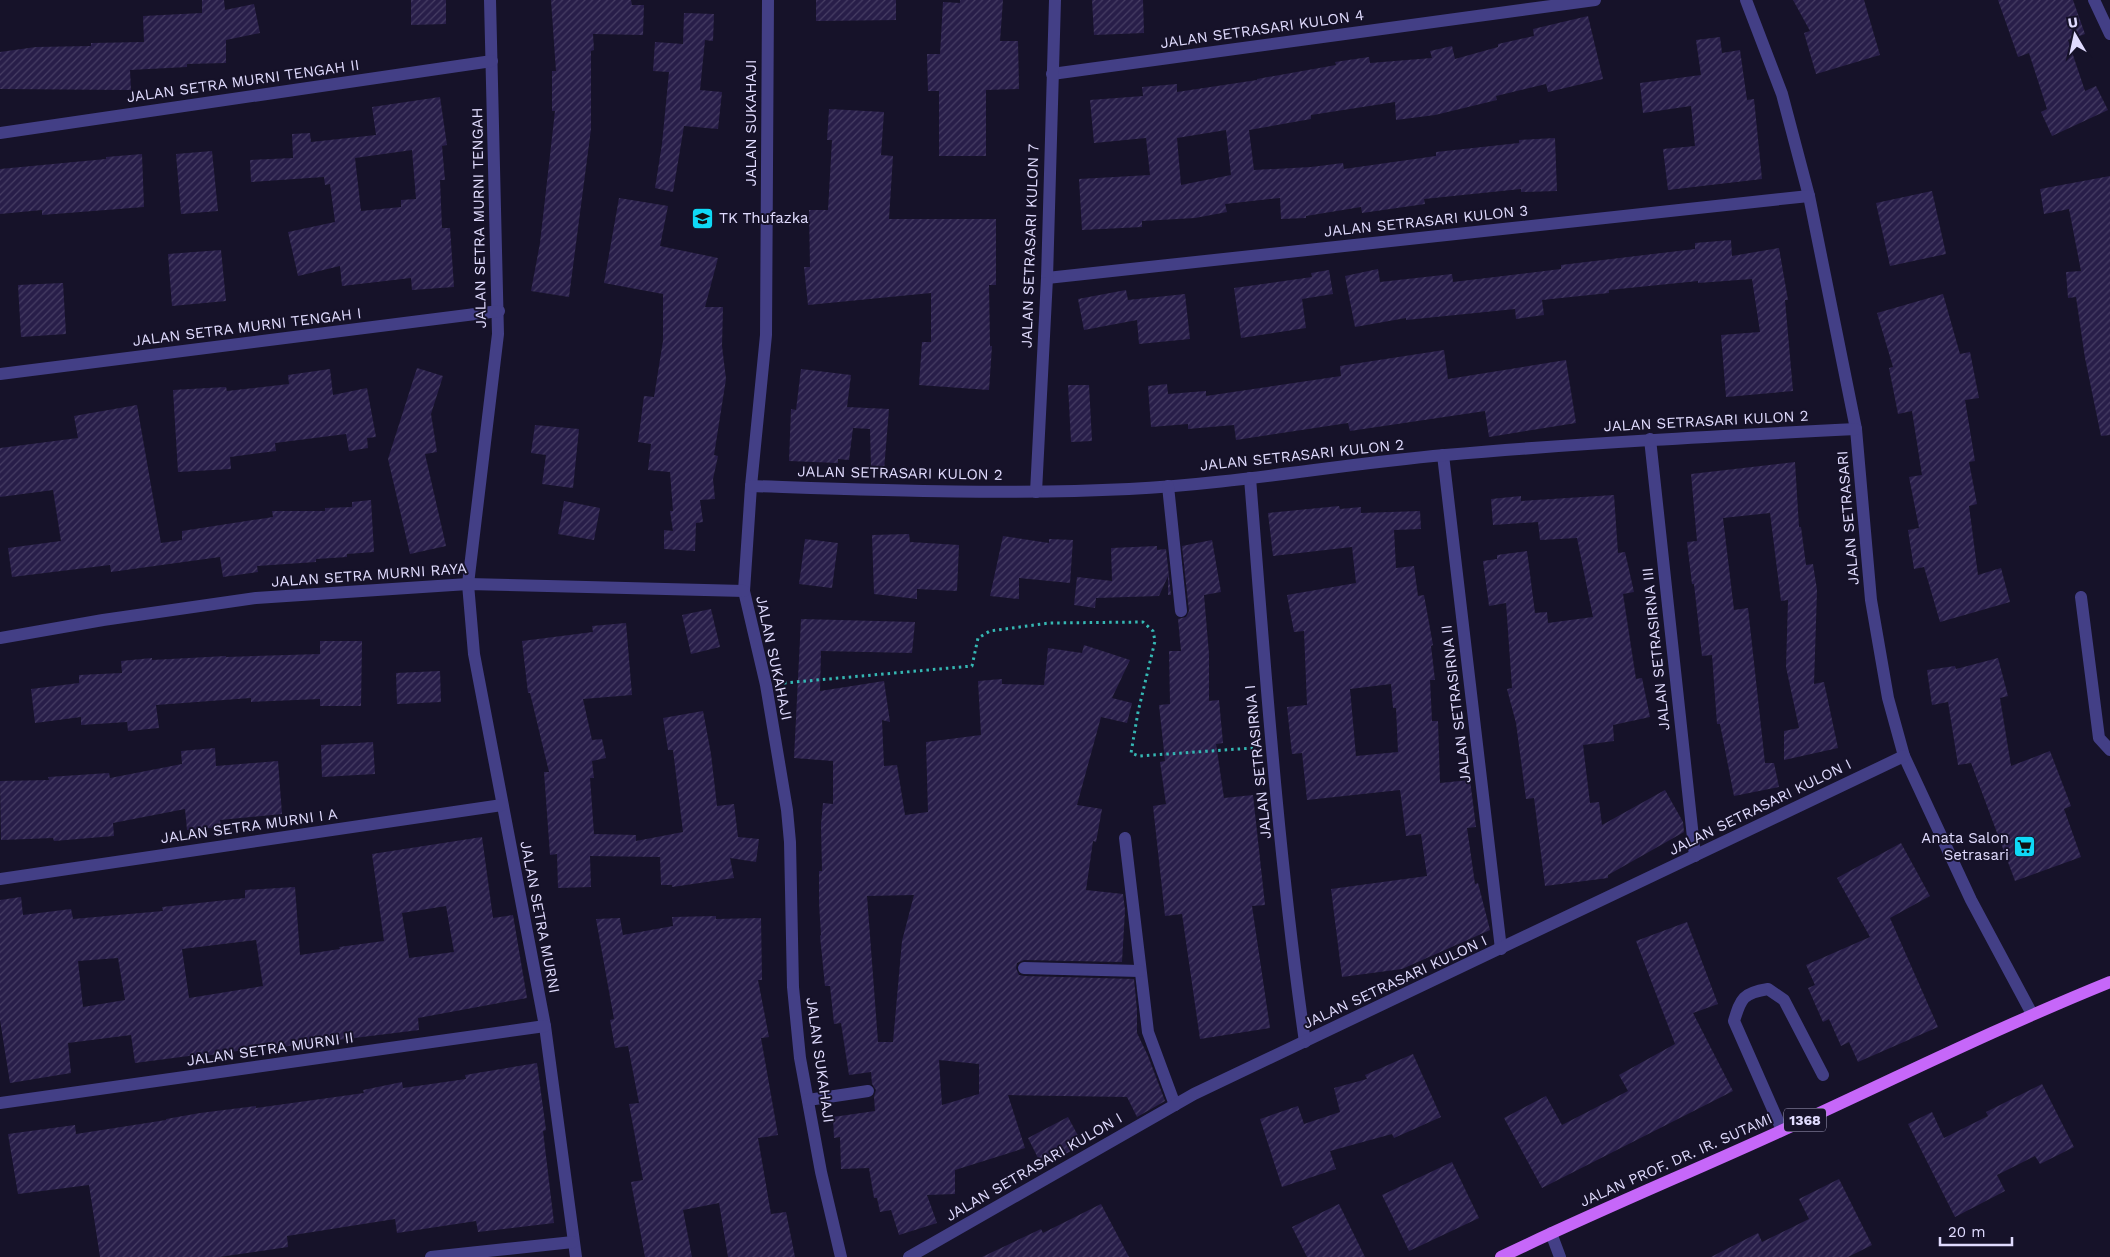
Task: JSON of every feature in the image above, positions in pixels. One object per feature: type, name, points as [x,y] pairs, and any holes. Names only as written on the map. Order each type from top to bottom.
[{"type":"main road","name":"JALAN PROF. DR. IR. SUTAMI","points":[[1501,1257],[2032,1014],[2110,982]]},
{"type":"street","name":"JALAN SETRA MURNI TENGAH","points":[[468,584],[498,334],[499,311],[490,0]]},
{"type":"street","name":"JALAN SUKAHAJI","points":[[768,0],[766,335],[751,486],[744,591],[766,685],[787,810],[790,842],[793,987],[800,1058],[821,1172],[841,1257]]},
{"type":"street","name":"JALAN SETRASARI KULON 7","points":[[1036,492],[1047,278],[1055,0]]},
{"type":"street","name":"JALAN SETRASARI KULON 4","points":[[1052,74],[1595,0]]},
{"type":"street","name":"JALAN SETRASARI","points":[[1746,0],[1782,94],[1810,196],[1856,429],[1875,632],[1888,698],[1904,756],[1971,900],[2032,1014]]},
{"type":"street","points":[[2094,0],[2110,34]]},
{"type":"street","name":"JALAN SETRA MURNI TENGAH II","points":[[0,133],[492,61]]},
{"type":"street","name":"JALAN SETRASARI KULON 3","points":[[1047,278],[1810,196]]},
{"type":"street","name":"JALAN SETRA MURNI TENGAH I","points":[[0,374],[499,311]]},
{"type":"street","name":"JALAN SETRASARI KULON 2","points":[[751,486],[1036,492],[1132,489],[1250,478],[1443,455],[1650,439],[1856,429]]},
{"type":"street","name":"JALAN SETRASIRNA III","points":[[1650,439],[1695,856]]},
{"type":"street","name":"JALAN SETRASIRNA II","points":[[1443,455],[1501,949]]},
{"type":"street","name":"JALAN SETRASIRNA I","points":[[1250,478],[1272,747],[1295,972],[1305,1042]]},
{"type":"street","points":[[1168,486],[1181,612]]},
{"type":"street","name":"JALAN SETRA MURNI RAYA","points":[[0,638],[103,620],[256,598],[468,584],[744,591]]},
{"type":"street","name":"JALAN SETRA MURNI","points":[[468,584],[474,654],[545,1026],[576,1257]]},
{"type":"street","points":[[2082,597],[2099,738],[2110,750]]},
{"type":"street","name":"JALAN SETRASARI KULON I","points":[[909,1257],[1194,1094],[1904,756]]},
{"type":"street","name":"JALAN SETRA MURNI I A","points":[[0,879],[502,806]]},
{"type":"street","points":[[1124,838],[1148,1032],[1175,1105]]},
{"type":"street","points":[[1024,968],[1140,971]]},
{"type":"street","points":[[1782,1130],[1734,1021],[1741,1000],[1754,991],[1768,989],[1784,1000],[1823,1076]]},
{"type":"street","name":"JALAN SETRA MURNI II","points":[[0,1103],[545,1026]]},
{"type":"street","points":[[808,1100],[868,1091]]},
{"type":"street","points":[[1551,1233],[1560,1257]]},
{"type":"street","points":[[431,1257],[574,1242]]},
{"type":"path","points":[[766,685],[972,666],[978,638],[990,631],[1049,623],[1143,622],[1153,631],[1155,641],[1138,712],[1131,753],[1139,756],[1272,747]]},
{"type":"building","points":[[202,0],[224,0],[225,10],[254,4],[260,33],[226,40],[226,63],[187,64],[187,67],[130,70],[131,90],[0,89],[0,52],[36,47],[91,46],[91,43],[144,42],[143,16],[202,13]]},
{"type":"building","points":[[411,0],[446,0],[446,24],[411,25]]},
{"type":"building","points":[[551,0],[631,0],[632,5],[644,5],[643,35],[593,34],[594,50],[591,51],[591,129],[569,297],[531,291],[540,243],[555,111],[552,111],[552,71],[556,71]]},
{"type":"building","points":[[816,0],[896,0],[896,20],[816,21]]},
{"type":"building","points":[[960,0],[1003,0],[1000,41],[1018,41],[1019,89],[986,90],[986,156],[939,156],[939,91],[928,91],[927,54],[940,54],[943,2],[960,3]]},
{"type":"building","points":[[1092,0],[1143,0],[1144,33],[1094,35]]},
{"type":"building","points":[[1793,0],[1864,0],[1880,55],[1816,74],[1804,33],[1810,31]]},
{"type":"building","points":[[1998,0],[2073,0],[2085,34],[2068,40],[2085,91],[2096,86],[2108,110],[2052,136],[2041,112],[2047,109],[2029,53],[2018,57]]},
{"type":"building","points":[[684,13],[714,14],[713,41],[705,40],[700,90],[722,92],[718,129],[684,126],[673,192],[655,188],[662,144],[669,72],[653,71],[655,42],[683,44]]},
{"type":"building","points":[[1588,16],[1603,79],[1548,92],[1546,84],[1496,96],[1497,100],[1435,115],[1396,120],[1395,102],[1311,115],[1311,119],[1249,130],[1254,170],[1343,163],[1344,169],[1436,156],[1436,152],[1519,143],[1519,140],[1555,138],[1557,191],[1521,192],[1521,189],[1424,199],[1425,204],[1362,213],[1361,207],[1306,216],[1306,218],[1281,219],[1280,198],[1225,204],[1227,212],[1195,218],[1142,221],[1142,227],[1082,230],[1079,179],[1150,175],[1146,138],[1094,143],[1090,100],[1143,96],[1142,87],[1177,84],[1177,92],[1257,80],[1336,65],[1335,62],[1369,57],[1370,63],[1432,58],[1430,51],[1452,46],[1455,59],[1498,47],[1498,44],[1534,36],[1533,29]],"holes":[[[1226,130],[1231,175],[1181,185],[1177,138]]]},
{"type":"building","points":[[1720,37],[1722,53],[1740,50],[1747,100],[1754,99],[1762,179],[1668,190],[1663,149],[1695,146],[1691,106],[1643,113],[1640,83],[1701,75],[1696,40]]},
{"type":"building","points":[[440,97],[447,145],[442,146],[445,180],[440,180],[442,228],[450,228],[454,287],[412,290],[411,278],[342,286],[340,266],[298,276],[288,232],[335,222],[330,184],[325,185],[324,177],[251,182],[250,160],[293,158],[292,134],[310,133],[311,142],[376,135],[372,107]],"holes":[[[412,150],[416,199],[401,200],[401,207],[361,211],[355,158]]]},
{"type":"building","points":[[829,109],[884,112],[881,155],[893,156],[889,219],[996,219],[996,285],[989,285],[990,346],[992,346],[989,390],[919,385],[922,342],[931,342],[931,293],[808,305],[804,267],[810,267],[809,210],[828,210],[832,140],[827,140]]},
{"type":"building","points":[[212,151],[218,211],[181,214],[176,154]]},
{"type":"building","points":[[142,154],[144,207],[42,215],[42,210],[0,214],[0,169]]},
{"type":"building","points":[[2110,176],[2110,435],[2101,436],[2085,358],[2076,297],[2068,298],[2066,272],[2081,271],[2069,209],[2044,214],[2040,189]]},
{"type":"building","points":[[1932,191],[1946,254],[1890,266],[1876,203]]},
{"type":"building","points":[[619,198],[668,206],[660,246],[718,258],[705,307],[723,307],[722,346],[726,379],[714,455],[718,456],[713,479],[715,499],[700,500],[703,522],[696,523],[695,551],[664,549],[664,530],[673,531],[670,511],[673,511],[670,472],[648,470],[651,444],[638,442],[644,396],[654,397],[663,341],[663,294],[604,283]]},
{"type":"building","points":[[1731,240],[1732,256],[1779,248],[1788,300],[1785,300],[1793,391],[1726,397],[1721,335],[1760,332],[1752,279],[1698,283],[1698,281],[1609,290],[1609,293],[1542,300],[1544,315],[1516,319],[1515,309],[1406,320],[1406,318],[1355,327],[1345,276],[1378,269],[1380,282],[1452,274],[1453,282],[1561,269],[1561,265],[1695,249],[1695,243]]},
{"type":"building","points":[[221,250],[226,301],[172,306],[168,254]]},
{"type":"building","points":[[1329,270],[1333,294],[1302,299],[1306,328],[1241,338],[1234,288],[1312,277],[1311,273]]},
{"type":"building","points":[[63,283],[66,334],[21,337],[18,285]]},
{"type":"building","points":[[1126,290],[1128,300],[1185,294],[1190,339],[1139,344],[1137,320],[1084,330],[1078,299]]},
{"type":"building","points":[[1943,294],[1960,354],[1970,352],[1979,398],[1965,400],[1975,461],[1969,462],[1977,504],[1969,506],[1978,575],[2001,568],[2010,602],[1940,622],[1924,567],[1914,569],[1908,530],[1919,528],[1909,477],[1922,475],[1912,411],[1898,414],[1889,368],[1893,367],[1877,313]]},
{"type":"building","points":[[1444,350],[1448,379],[1566,360],[1576,423],[1489,437],[1485,411],[1350,431],[1348,423],[1236,440],[1234,425],[1188,429],[1188,424],[1151,427],[1148,386],[1167,384],[1168,394],[1206,391],[1206,396],[1341,376],[1340,366]]},
{"type":"building","points":[[417,368],[443,376],[431,414],[437,452],[425,454],[446,546],[410,554],[388,459]]},
{"type":"building","points":[[330,369],[333,395],[367,388],[376,437],[367,438],[368,448],[349,451],[346,434],[275,443],[276,451],[230,457],[231,469],[178,472],[173,390],[226,387],[227,391],[289,384],[288,375]]},
{"type":"building","points":[[801,369],[851,375],[847,407],[889,409],[884,470],[871,469],[870,429],[853,428],[849,460],[838,459],[838,463],[789,461],[791,409],[796,410]]},
{"type":"building","points":[[1068,385],[1089,385],[1092,441],[1071,442]]},
{"type":"building","points":[[137,405],[161,543],[182,540],[182,531],[273,517],[272,511],[325,511],[325,508],[352,507],[352,502],[371,500],[374,552],[347,554],[347,557],[316,559],[316,562],[257,566],[258,572],[223,577],[220,557],[111,572],[110,565],[12,577],[8,548],[61,541],[53,490],[0,497],[0,448],[78,438],[74,416]]},
{"type":"building","points":[[535,425],[579,429],[573,488],[542,484],[546,455],[531,453]]},
{"type":"building","points":[[1795,462],[1799,527],[1801,527],[1806,565],[1813,564],[1817,590],[1814,684],[1824,682],[1838,748],[1784,760],[1784,731],[1799,728],[1786,667],[1788,600],[1781,601],[1770,513],[1723,518],[1734,610],[1748,608],[1765,763],[1774,763],[1779,787],[1734,796],[1720,724],[1717,724],[1712,655],[1702,656],[1694,584],[1692,584],[1687,542],[1697,541],[1691,474]]},
{"type":"building","points":[[1614,495],[1618,553],[1625,552],[1634,592],[1623,594],[1636,679],[1642,678],[1650,717],[1613,725],[1614,741],[1583,745],[1590,803],[1599,802],[1602,825],[1665,790],[1683,822],[1684,832],[1608,875],[1608,878],[1545,886],[1534,798],[1526,799],[1516,723],[1507,689],[1512,688],[1506,603],[1489,606],[1483,561],[1497,559],[1497,555],[1527,551],[1535,613],[1547,612],[1548,623],[1593,617],[1577,538],[1540,540],[1538,522],[1493,525],[1491,499],[1521,496],[1521,501]]},
{"type":"building","points":[[564,501],[600,508],[594,540],[558,534]]},
{"type":"building","points":[[1339,506],[1340,509],[1361,507],[1361,513],[1420,511],[1421,529],[1394,530],[1396,568],[1414,566],[1418,596],[1424,595],[1433,645],[1431,646],[1435,680],[1430,680],[1432,721],[1438,721],[1440,783],[1470,780],[1476,827],[1467,828],[1475,884],[1478,883],[1490,930],[1402,969],[1342,977],[1331,889],[1427,876],[1421,834],[1406,836],[1400,790],[1307,800],[1302,753],[1292,754],[1287,707],[1307,705],[1304,631],[1294,632],[1287,595],[1356,583],[1352,547],[1273,556],[1268,513]],"holes":[[[1391,684],[1393,708],[1396,708],[1398,752],[1356,756],[1350,689]]]},
{"type":"building","points":[[909,534],[910,542],[959,545],[957,591],[917,589],[917,599],[874,594],[872,535]]},
{"type":"building","points":[[1003,536],[1049,543],[1049,539],[1073,540],[1070,583],[1019,578],[1019,599],[990,596]]},
{"type":"building","points":[[805,539],[838,543],[832,588],[799,584]]},
{"type":"building","points":[[1212,540],[1221,592],[1204,595],[1209,654],[1209,701],[1219,700],[1223,743],[1216,744],[1224,798],[1253,795],[1265,905],[1252,906],[1270,1028],[1200,1039],[1182,914],[1165,916],[1153,806],[1166,804],[1160,762],[1165,761],[1159,705],[1170,704],[1169,651],[1181,651],[1178,619],[1186,617],[1189,611],[1182,546]]},
{"type":"building","points":[[1157,546],[1157,550],[1166,549],[1171,595],[1168,595],[1168,576],[1159,596],[1096,598],[1095,608],[1074,605],[1077,577],[1112,581],[1111,548]]},
{"type":"building","points":[[711,609],[720,647],[691,654],[682,615]]},
{"type":"building","points":[[801,619],[915,622],[912,653],[821,651],[820,691],[884,681],[890,722],[882,720],[884,766],[897,765],[905,815],[928,812],[926,742],[981,735],[978,681],[1002,679],[1002,684],[1044,685],[1048,648],[1082,653],[1084,645],[1130,660],[1112,698],[1132,703],[1127,723],[1101,717],[1077,805],[1102,809],[1096,842],[1093,841],[1086,890],[1123,894],[1125,910],[1122,962],[1024,960],[1017,963],[1016,968],[1019,975],[1024,976],[1134,979],[1137,1033],[1165,1101],[1137,1117],[1127,1097],[1008,1095],[1025,1148],[955,1170],[955,1194],[927,1195],[937,1223],[899,1235],[891,1210],[880,1212],[877,1198],[874,1198],[869,1168],[841,1169],[840,1137],[834,1138],[833,1117],[875,1111],[874,1097],[876,1090],[872,1084],[871,1072],[849,1075],[841,1023],[834,1024],[830,986],[825,986],[820,936],[819,871],[822,871],[821,825],[823,803],[833,804],[833,761],[794,758]],"holes":[[[914,895],[902,941],[893,1042],[878,1042],[867,896]],[[939,1060],[979,1064],[979,1094],[942,1105]]]},
{"type":"building","points":[[626,623],[632,695],[583,699],[592,740],[602,739],[606,758],[592,761],[594,778],[590,778],[594,834],[636,835],[636,841],[683,832],[673,750],[668,750],[663,718],[703,711],[711,754],[717,806],[734,804],[738,837],[759,839],[756,862],[730,858],[734,878],[672,887],[672,885],[661,885],[660,857],[590,856],[591,887],[558,888],[557,854],[550,855],[544,772],[549,772],[530,693],[528,693],[522,641],[593,632],[592,626]]},
{"type":"building","points":[[320,641],[362,641],[361,706],[320,706],[320,699],[251,702],[251,698],[156,705],[159,728],[128,731],[127,722],[81,725],[81,717],[35,723],[31,689],[79,683],[79,675],[122,673],[121,661],[152,658],[152,660],[320,654]]},
{"type":"building","points":[[1998,658],[2008,696],[2000,698],[2011,766],[2050,751],[2071,806],[2064,809],[2081,857],[2015,881],[1971,763],[1958,765],[1948,702],[1932,705],[1927,670],[1955,666],[1956,669]]},
{"type":"building","points":[[440,671],[441,702],[397,704],[396,673]]},
{"type":"building","points":[[373,742],[375,774],[322,777],[321,745]]},
{"type":"building","points":[[215,748],[216,766],[278,761],[282,814],[220,820],[221,827],[187,830],[185,809],[113,823],[114,836],[54,841],[53,838],[1,840],[0,781],[49,780],[48,777],[109,773],[110,778],[182,764],[181,751]]},
{"type":"building","points":[[482,837],[493,918],[513,915],[527,998],[418,1018],[419,1030],[135,1063],[131,1035],[68,1043],[71,1073],[10,1083],[0,1020],[0,900],[21,897],[23,915],[71,909],[73,919],[163,911],[162,907],[245,898],[245,890],[295,887],[300,955],[384,941],[372,854]],"holes":[[[446,906],[454,952],[409,958],[402,913]],[[256,940],[263,986],[189,998],[182,949]],[[118,958],[125,1000],[83,1007],[78,961]]]},
{"type":"building","points":[[1901,843],[1930,896],[1890,918],[1938,1027],[1858,1062],[1849,1042],[1841,1046],[1829,1019],[1823,1022],[1808,988],[1815,985],[1806,965],[1870,937],[1837,878]]},
{"type":"building","points":[[716,916],[716,919],[761,918],[762,980],[758,980],[769,1037],[761,1038],[778,1135],[758,1138],[771,1214],[786,1212],[795,1257],[728,1257],[719,1203],[683,1210],[692,1257],[645,1257],[631,1182],[643,1180],[629,1104],[639,1103],[628,1046],[615,1048],[610,1020],[614,1019],[596,919],[620,918],[623,935],[673,926],[672,917]]},
{"type":"building","points":[[1687,922],[1718,1004],[1693,1013],[1733,1091],[1542,1188],[1504,1118],[1546,1096],[1562,1125],[1628,1091],[1619,1075],[1675,1044],[1636,941]]},
{"type":"building","points":[[1413,1054],[1441,1117],[1394,1138],[1392,1134],[1330,1151],[1336,1169],[1282,1187],[1260,1119],[1298,1106],[1304,1124],[1340,1112],[1334,1088],[1367,1079],[1365,1075]]},
{"type":"building","points":[[537,1063],[546,1130],[543,1131],[554,1223],[478,1232],[476,1221],[397,1233],[395,1219],[287,1236],[288,1247],[219,1257],[100,1257],[89,1185],[18,1194],[8,1134],[75,1125],[76,1134],[200,1113],[256,1106],[256,1108],[364,1093],[363,1090],[402,1082],[403,1088],[466,1079],[465,1075]]},
{"type":"building","points":[[2042,1084],[2074,1147],[2040,1164],[2035,1156],[1997,1175],[2005,1191],[1955,1217],[1908,1124],[1932,1112],[1944,1138],[1988,1116],[1986,1112]]},
{"type":"building","points":[[1068,1117],[1083,1145],[1042,1166],[1028,1138]]},
{"type":"building","points":[[1452,1162],[1479,1218],[1409,1251],[1382,1195]]},
{"type":"building","points":[[1839,1179],[1872,1245],[1848,1257],[1711,1257],[1758,1233],[1762,1242],[1809,1219],[1799,1199]]},
{"type":"building","points":[[1101,1204],[1129,1257],[982,1257],[1041,1229],[1043,1233]]},
{"type":"building","points":[[1339,1204],[1365,1257],[1307,1257],[1292,1227]]},
{"type":"place","name":"TK Thufazka","points":[[703,218]]},
{"type":"place","name":"Anata Salon Setrasari","points":[[2025,847]]}]
